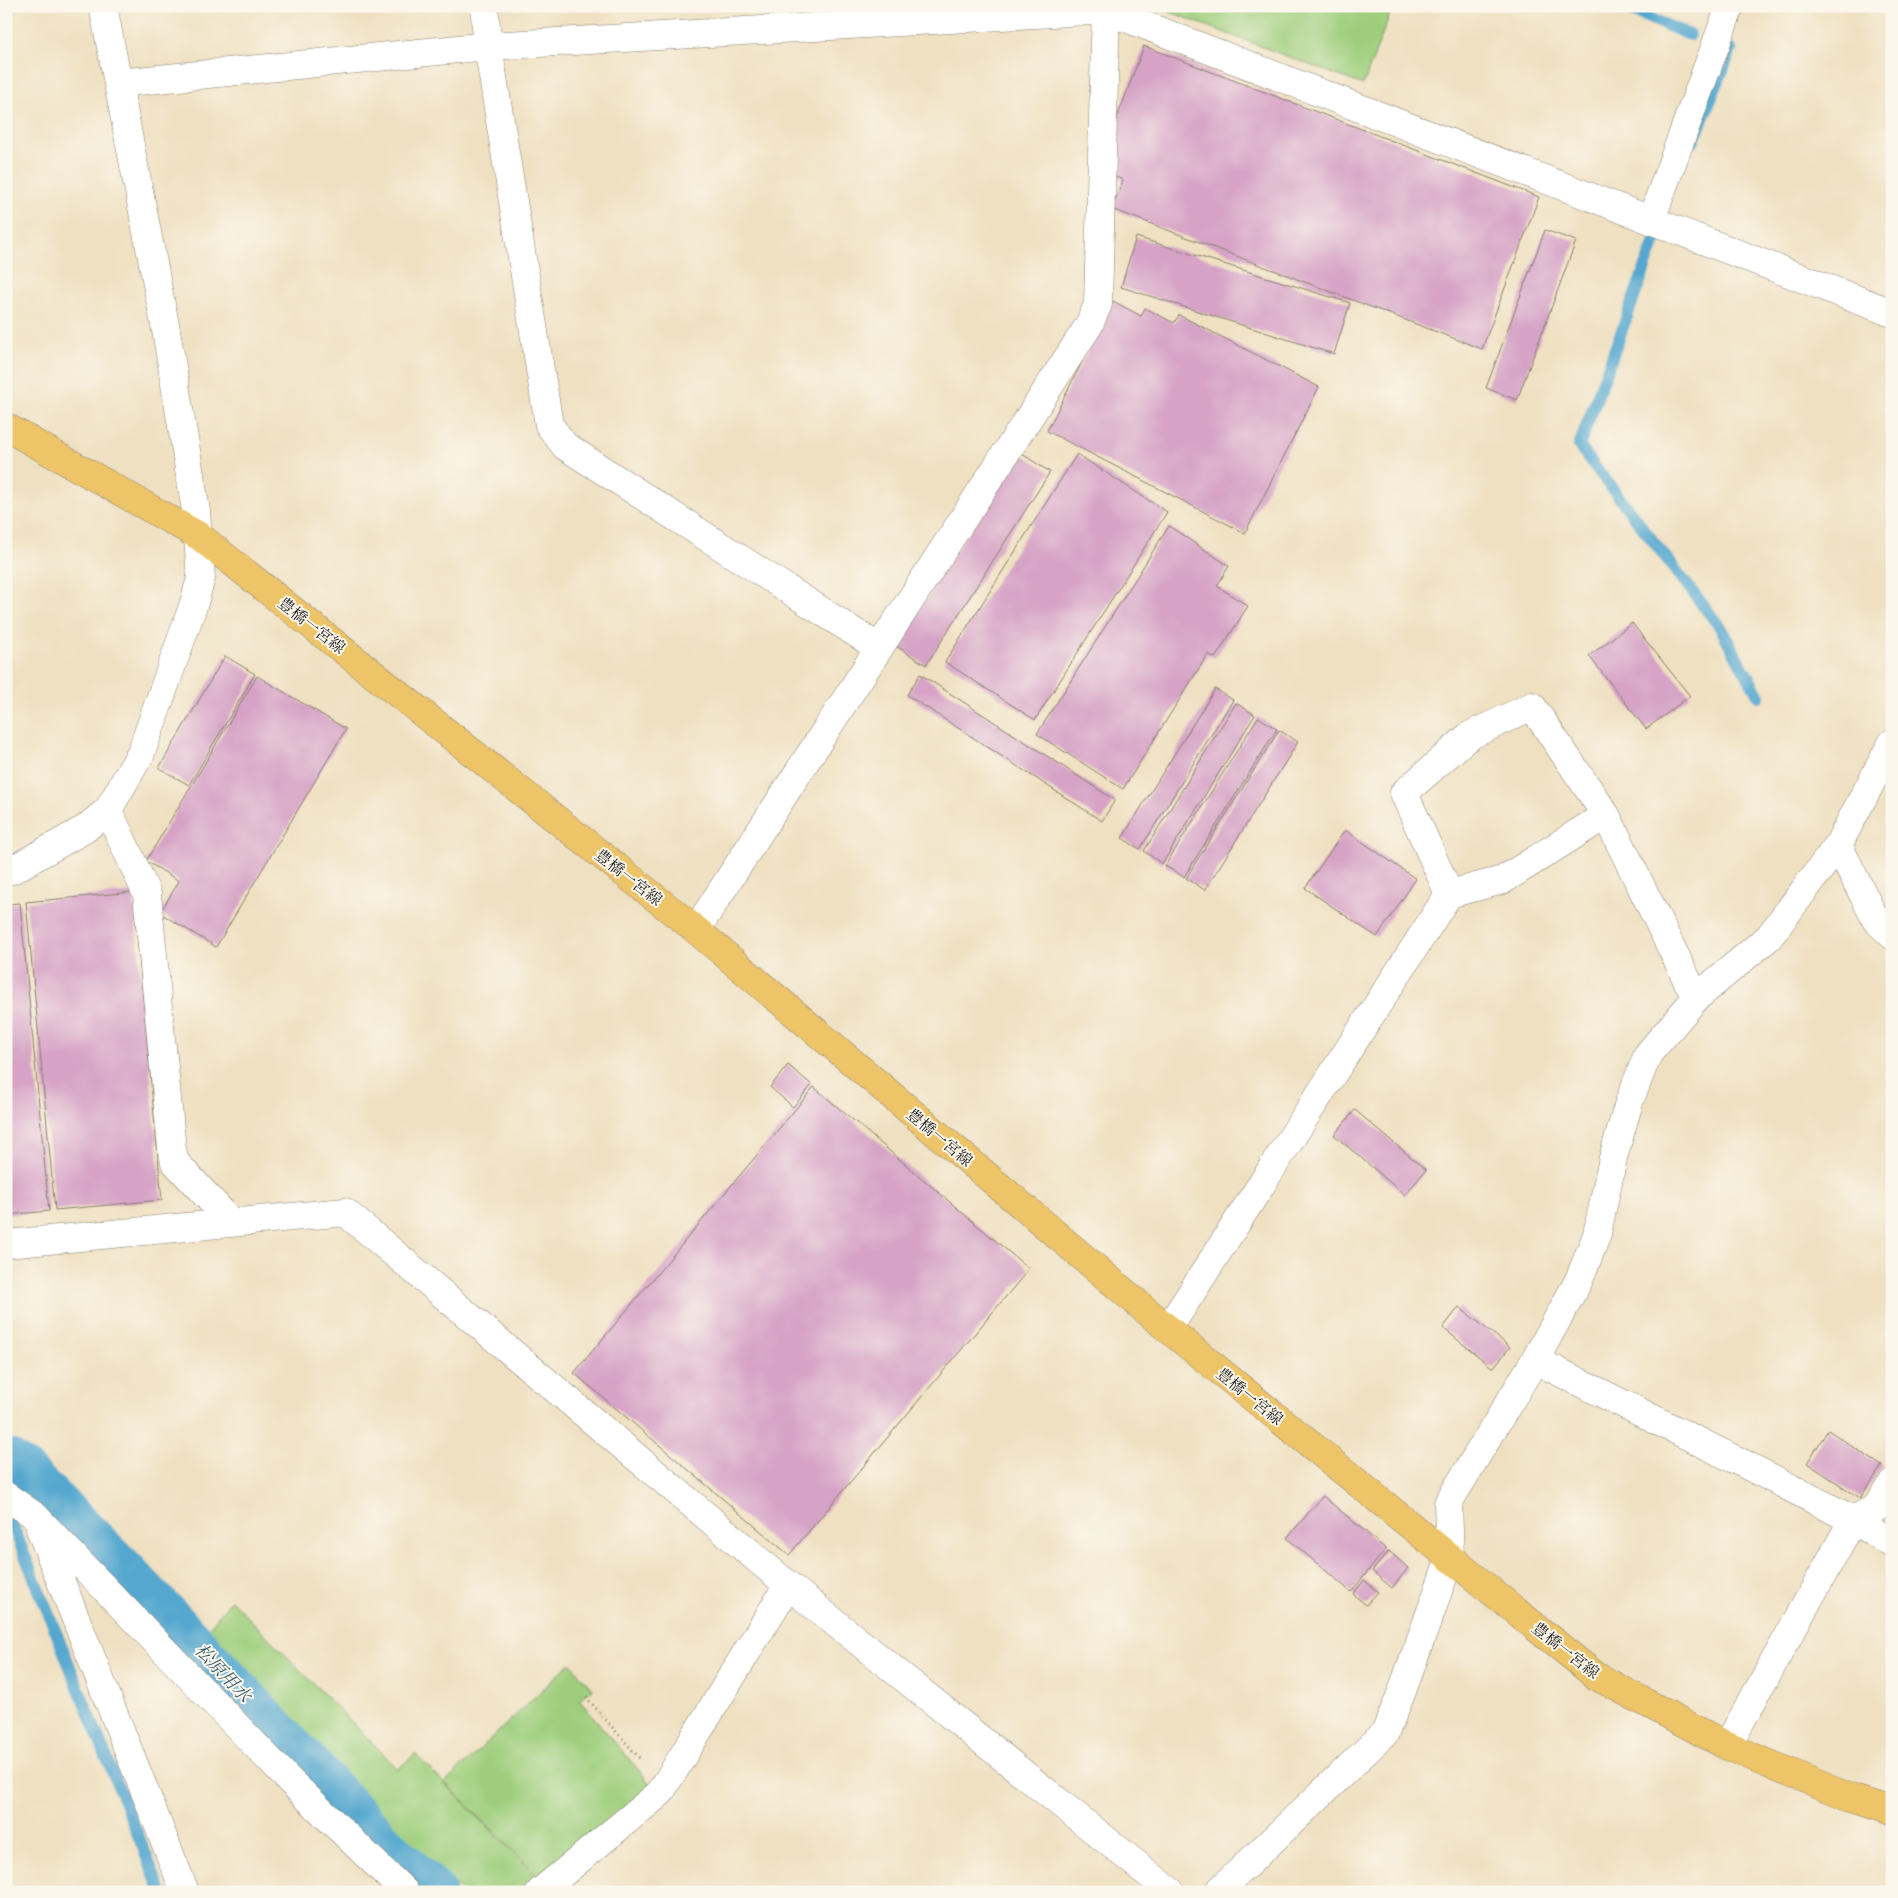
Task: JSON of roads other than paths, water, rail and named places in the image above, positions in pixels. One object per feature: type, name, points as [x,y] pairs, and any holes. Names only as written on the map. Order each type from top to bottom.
[{"type":"main road","name":"豊橋一宮線","points":[[6,427],[199,536],[696,930],[1168,1329],[1596,1676],[1726,1746],[1851,1798],[1892,1811]]},
{"type":"street","points":[[6,871],[12,870],[85,828],[108,810],[141,753],[193,606],[201,578],[196,511],[166,330],[103,6]]},
{"type":"street","points":[[484,6],[488,46],[549,425],[565,446],[879,648]]},
{"type":"street","points":[[1651,220],[1730,6]]},
{"type":"street","points":[[118,83],[488,46],[1106,8],[1892,313]]},
{"type":"street","points":[[696,930],[1089,325],[1098,304],[1106,8]]},
{"type":"street","points":[[1449,894],[1404,793],[1469,736],[1532,706],[1606,815],[1696,998]]},
{"type":"street","points":[[1218,1892],[1385,1733],[1450,1558],[1448,1503],[1534,1360],[1579,1280],[1597,1234],[1618,1139],[1629,1102],[1648,1054],[1696,998],[1769,938],[1838,844],[1892,743]]},
{"type":"street","points":[[108,810],[147,894],[172,1148],[175,1162],[232,1222]]},
{"type":"street","points":[[1168,1329],[1449,894],[1503,880],[1606,815]]},
{"type":"street","points":[[1838,844],[1876,920],[1892,935]]},
{"type":"street","points":[[6,1244],[344,1212],[788,1585],[1171,1892]]},
{"type":"street","points":[[1534,1360],[1853,1520],[1892,1543]]},
{"type":"street","points":[[1726,1746],[1853,1520],[1876,1508],[1892,1484]]},
{"type":"street","points":[[6,1496],[35,1516],[289,1780],[405,1892]]},
{"type":"street","points":[[35,1516],[186,1892]]},
{"type":"street","points":[[540,1892],[660,1793],[788,1585]]},
{"type":"waterway","points":[[1620,6],[1690,35]]},
{"type":"waterway","points":[[1694,141],[1731,50]]},
{"type":"waterway","points":[[1662,222],[1579,446],[1720,627],[1759,696]]},
{"type":"waterway","name":"松原用水","points":[[6,1458],[25,1471],[127,1571],[392,1851],[436,1892]]},
{"type":"waterway","points":[[6,1522],[13,1526],[161,1892]]}]
